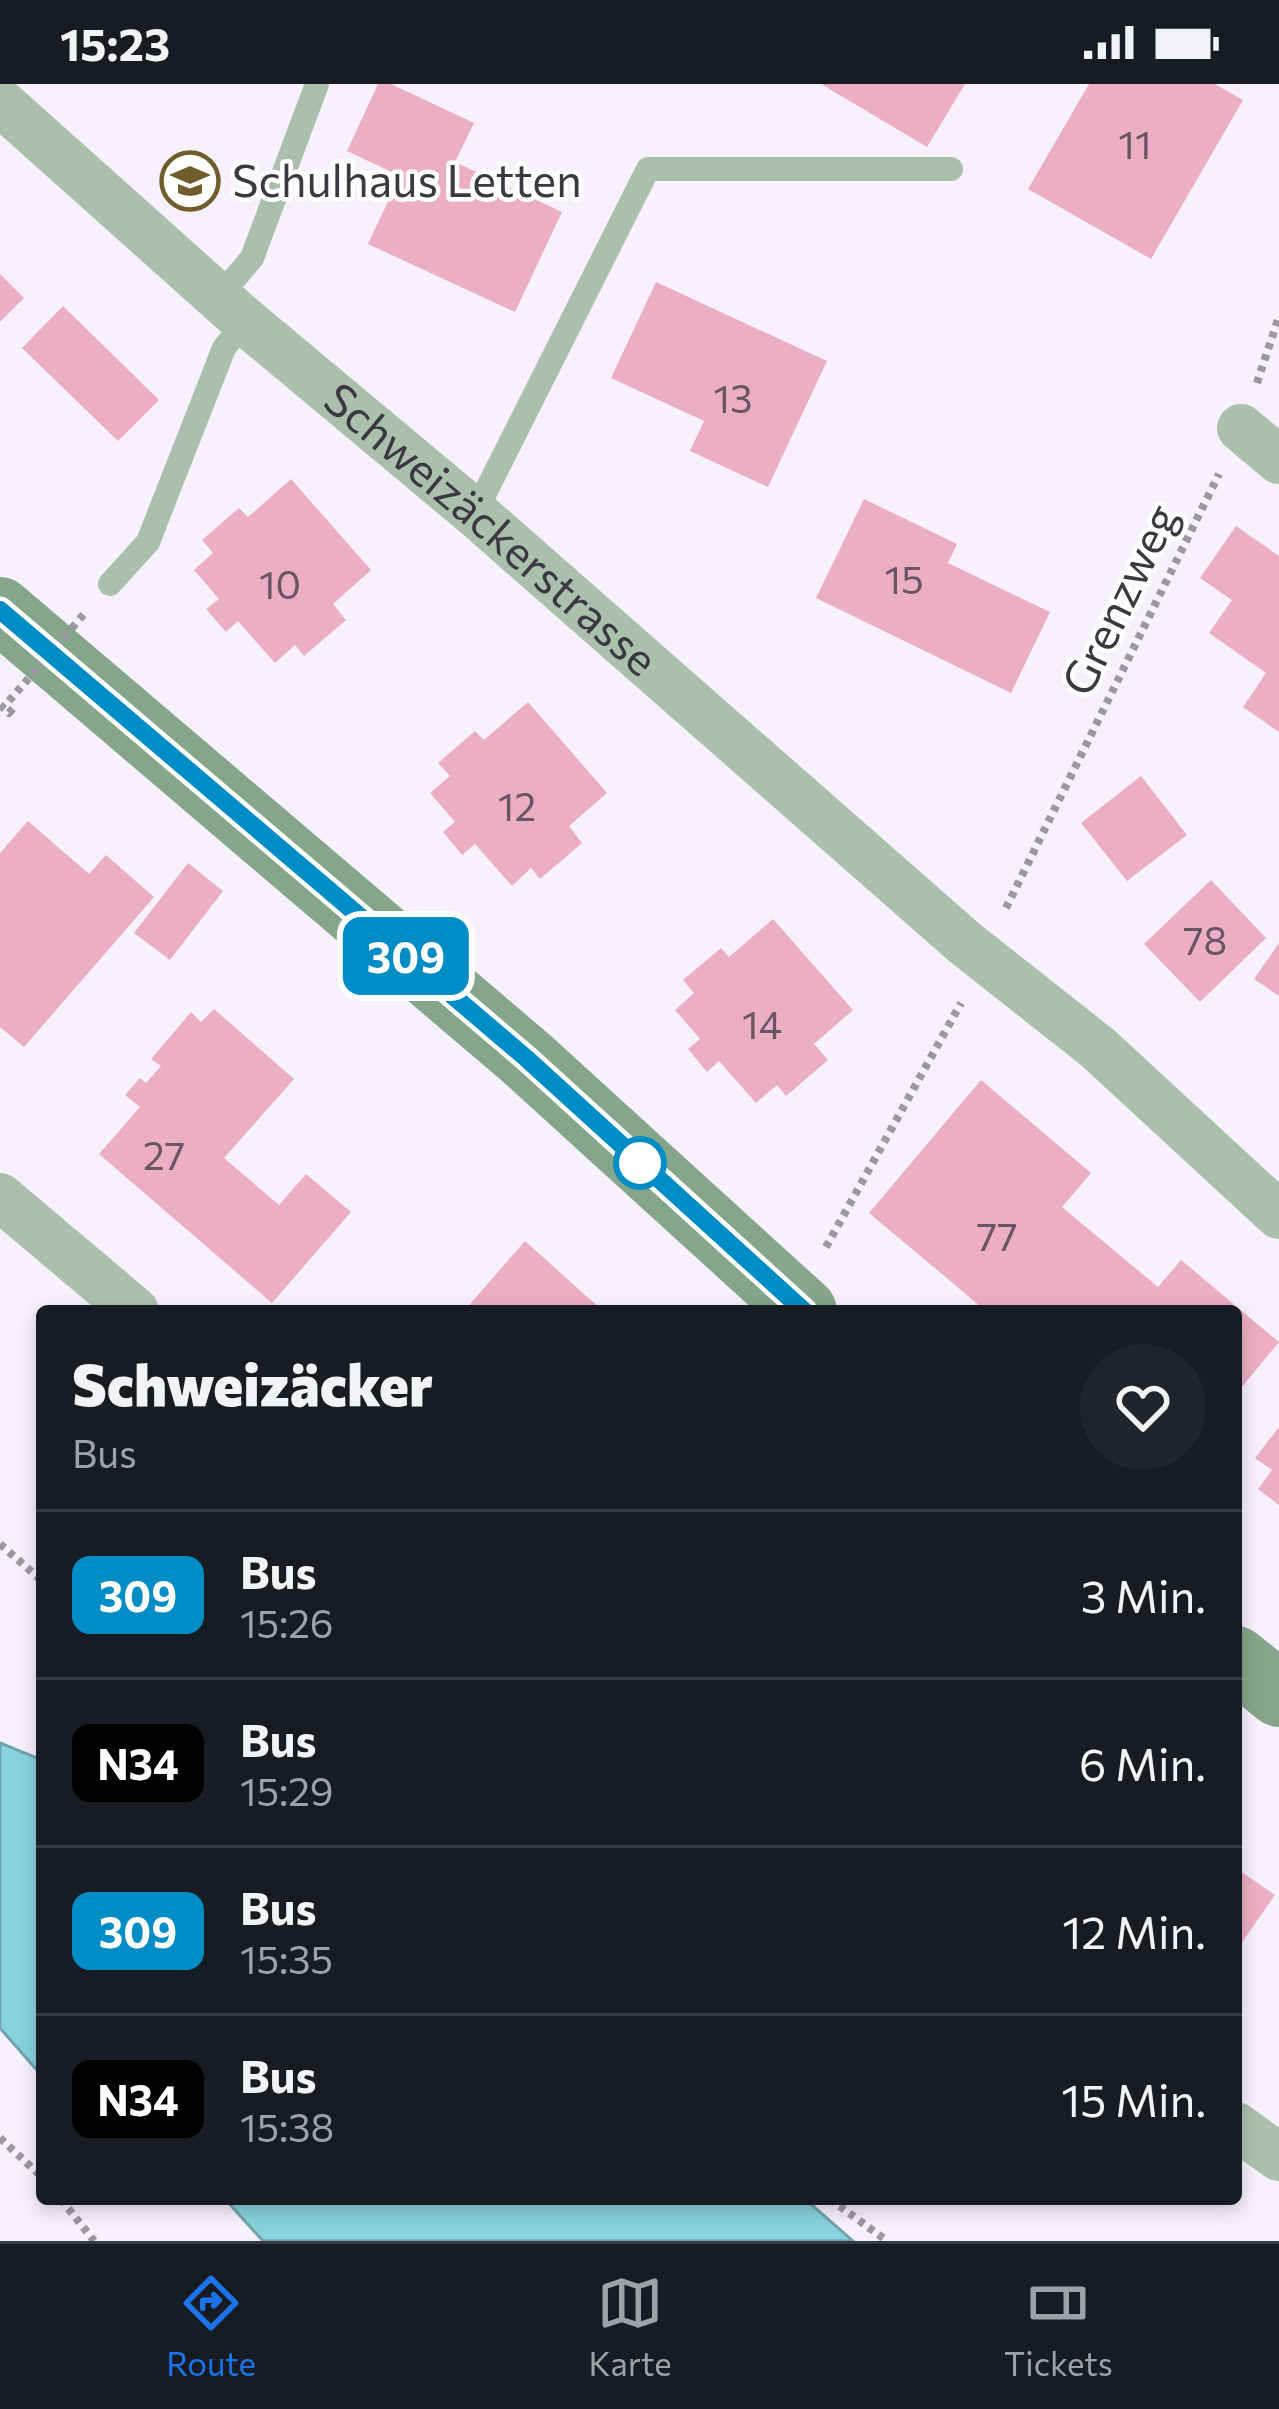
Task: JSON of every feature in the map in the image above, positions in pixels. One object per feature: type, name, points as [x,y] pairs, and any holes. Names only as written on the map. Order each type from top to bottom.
[{"type":"main road","points":[[0,610],[526,1058],[814,1281]]},
{"type":"main road","points":[[1242,1664],[1279,1694]]},
{"type":"street","name":"Schweizäckerstrasse","points":[[0,102],[232,309],[475,512],[973,978],[1098,1048],[1279,1214]]},
{"type":"street","points":[[1241,428],[1279,460]]},
{"type":"street","points":[[0,1197],[128,1305]]},
{"type":"street","points":[[1242,2130],[1279,2157]]},
{"type":"lane","points":[[110,584],[148,542],[224,347],[232,309],[317,84]]},
{"type":"lane","points":[[475,512],[648,169],[951,169]]},
{"type":"path","name":"Grenzweg","points":[[1006,907],[1241,428],[1279,316]]},
{"type":"path","points":[[6,706],[83,614]]},
{"type":"path","points":[[814,1281],[973,978]]},
{"type":"path","points":[[0,1544],[36,1576]]},
{"type":"path","points":[[0,2138],[36,2171]]},
{"type":"path","points":[[66,2205],[94,2241]]},
{"type":"path","points":[[838,2205],[887,2241]]},
{"type":"water","points":[[0,1743],[36,1758],[36,2069],[0,2028]]},
{"type":"water","points":[[230,2205],[812,2205],[853,2241],[263,2241]]},
{"type":"building","points":[[378,84],[391,84],[474,123],[455,162],[562,212],[515,312],[368,244],[400,176],[347,151]]},
{"type":"building","points":[[821,84],[965,84],[927,147]]},
{"type":"building","points":[[1089,84],[1215,84],[1243,100],[1151,259],[1028,189]]},
{"type":"building","points":[[0,274],[24,298],[0,322]]},
{"type":"building","points":[[656,282],[827,361],[768,487],[690,451],[704,421],[611,378]]},
{"type":"building","points":[[63,306],[159,400],[118,441],[22,348]]},
{"type":"building","points":[[291,479],[371,570],[333,604],[346,620],[304,656],[295,645],[275,663],[238,621],[226,632],[206,609],[219,599],[194,570],[213,553],[202,540],[239,508],[248,517]]},
{"type":"building","points":[[864,499],[957,544],[948,563],[1050,612],[1011,693],[816,598]]},
{"type":"building","points":[[1236,526],[1279,556],[1279,732],[1243,707],[1266,673],[1209,633],[1232,600],[1200,578]]},
{"type":"building","points":[[528,702],[607,793],[569,826],[582,843],[540,879],[531,868],[512,886],[475,844],[462,855],[443,832],[455,822],[430,793],[450,776],[438,763],[475,731],[484,740]]},
{"type":"building","points":[[1141,776],[1187,835],[1127,881],[1081,823]]},
{"type":"building","points":[[28,821],[89,874],[106,855],[154,897],[24,1047],[0,1027],[0,853]]},
{"type":"building","points":[[188,863],[223,891],[170,960],[134,933]]},
{"type":"building","points":[[1211,880],[1266,938],[1200,1002],[1144,944]]},
{"type":"building","points":[[773,919],[853,1010],[814,1044],[828,1060],[786,1096],[777,1085],[756,1103],[719,1061],[707,1072],[688,1049],[700,1039],[675,1010],[694,993],[683,980],[721,948],[729,957]]},
{"type":"building","points":[[1279,943],[1279,996],[1254,979]]},
{"type":"building","points":[[214,1009],[294,1079],[224,1158],[279,1205],[306,1174],[351,1212],[272,1303],[99,1154],[140,1107],[125,1095],[140,1078],[146,1083],[161,1066],[151,1059],[191,1012],[201,1022]]},
{"type":"building","points":[[981,1080],[1091,1173],[1062,1207],[1158,1287],[1181,1260],[1235,1305],[979,1305],[869,1213]]},
{"type":"building","points":[[525,1241],[596,1305],[469,1305]]},
{"type":"building","points":[[1242,1311],[1279,1342],[1242,1387]]},
{"type":"building","points":[[1279,1427],[1279,1505],[1258,1489],[1272,1470],[1255,1458]]},
{"type":"building","points":[[1242,1872],[1275,1895],[1242,1942]]},
{"type":"bus line","name":"309","points":[[0,610],[526,1058],[797,1305]]},
{"type":"place","name":"Schulhaus Letten","points":[[190,181]]}]
